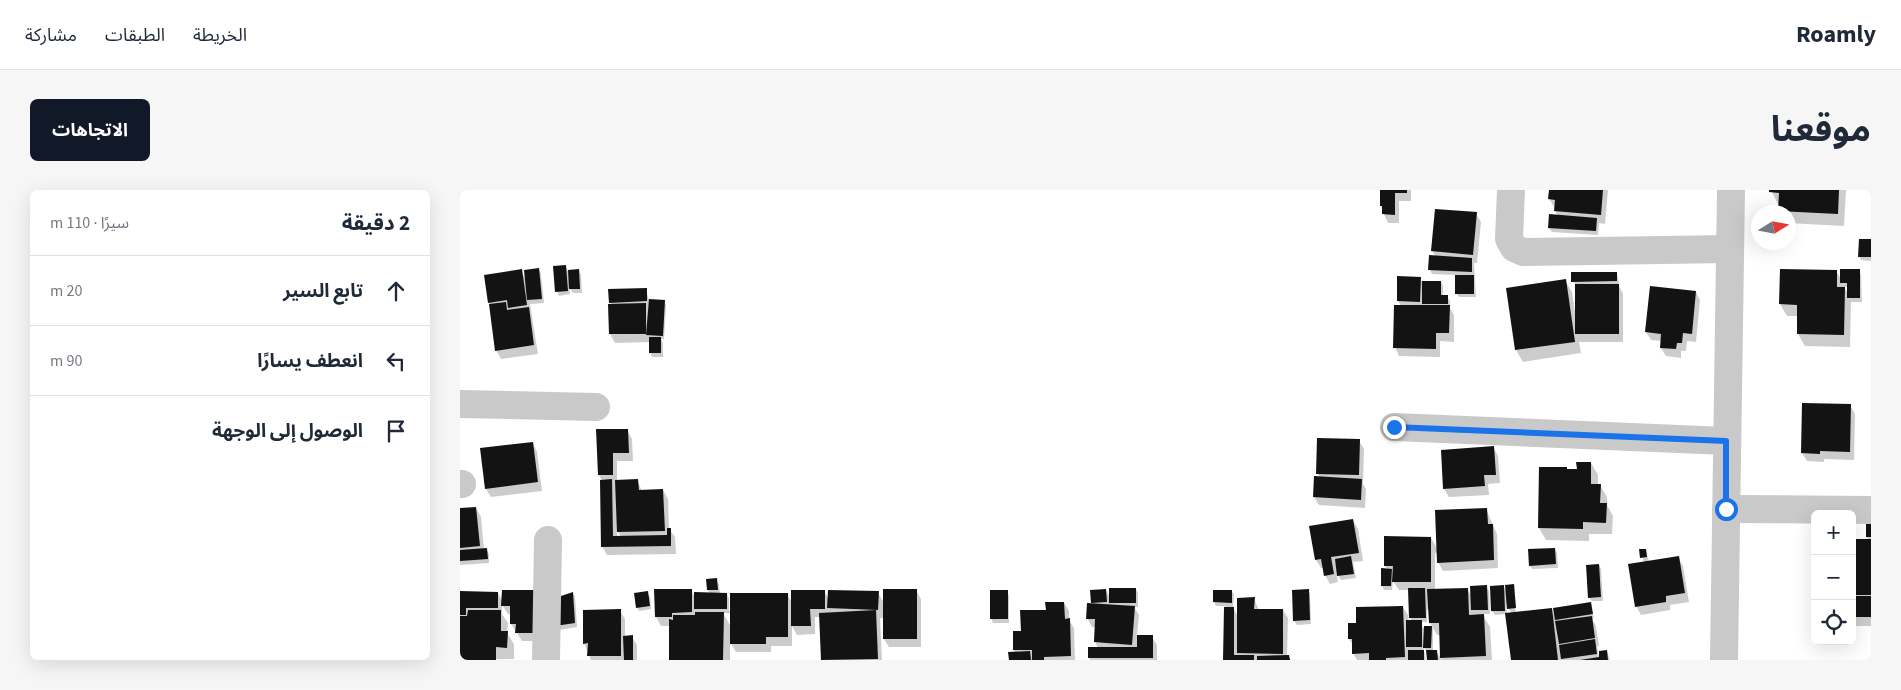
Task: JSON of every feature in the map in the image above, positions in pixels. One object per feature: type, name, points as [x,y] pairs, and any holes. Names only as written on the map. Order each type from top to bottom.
[{"type":"street","points":[[1511,190],[1509,239],[1514,248],[1523,252],[1730,249]]},
{"type":"street","points":[[1724,660],[1731,190]]},
{"type":"street","points":[[460,404],[596,407]]},
{"type":"street","points":[[1394,427],[1726,441]]},
{"type":"street","points":[[1726,509],[1871,510]]},
{"type":"street","points":[[546,660],[548,540]]},
{"type":"building","points":[[1380,190],[1407,190],[1407,193],[1395,193],[1395,215],[1382,214]]},
{"type":"building","points":[[1549,190],[1603,190],[1601,215],[1554,211],[1555,200],[1548,199]]},
{"type":"building","points":[[1769,190],[1839,190],[1838,214],[1796,212],[1796,205],[1778,205],[1779,193],[1769,192]]},
{"type":"building","points":[[1435,209],[1477,212],[1473,255],[1431,251]]},
{"type":"building","points":[[1549,214],[1597,218],[1596,231],[1548,228]]},
{"type":"building","points":[[1859,239],[1871,239],[1871,257],[1858,257]]},
{"type":"building","points":[[1429,255],[1472,258],[1472,272],[1428,270]]},
{"type":"building","points":[[566,265],[568,291],[555,292],[553,266]]},
{"type":"building","points":[[539,268],[542,299],[527,300],[524,270]]},
{"type":"building","points":[[522,269],[527,305],[508,308],[507,300],[488,303],[484,275]]},
{"type":"building","points":[[579,269],[580,289],[569,289],[568,270]]},
{"type":"building","points":[[1780,269],[1837,270],[1837,287],[1845,287],[1844,335],[1797,334],[1797,305],[1779,304]]},
{"type":"building","points":[[1840,269],[1860,269],[1860,298],[1847,298],[1847,283],[1840,283]]},
{"type":"building","points":[[1571,272],[1617,272],[1617,281],[1571,282]]},
{"type":"building","points":[[1455,275],[1474,275],[1474,294],[1455,294]]},
{"type":"building","points":[[1397,276],[1421,277],[1420,302],[1397,301]]},
{"type":"building","points":[[1566,279],[1575,342],[1515,350],[1506,288]]},
{"type":"building","points":[[1422,281],[1441,281],[1441,295],[1448,295],[1448,304],[1422,304]]},
{"type":"building","points":[[1575,284],[1619,284],[1619,334],[1575,334]]},
{"type":"building","points":[[1650,286],[1696,291],[1692,334],[1683,333],[1682,343],[1677,343],[1676,349],[1660,348],[1661,334],[1645,332]]},
{"type":"building","points":[[647,288],[647,301],[609,303],[608,289]]},
{"type":"building","points":[[649,299],[665,300],[663,336],[646,335]]},
{"type":"building","points":[[506,302],[507,310],[529,307],[534,345],[495,351],[489,304]]},
{"type":"building","points":[[646,303],[646,334],[609,334],[608,304]]},
{"type":"building","points":[[1394,305],[1450,305],[1449,333],[1436,333],[1436,349],[1393,348]]},
{"type":"building","points":[[649,337],[661,337],[661,353],[649,353]]},
{"type":"building","points":[[1802,403],[1851,404],[1850,452],[1820,451],[1820,454],[1801,453]]},
{"type":"building","points":[[596,429],[628,429],[629,453],[613,453],[613,475],[598,475]]},
{"type":"building","points":[[1317,438],[1360,439],[1359,475],[1316,474]]},
{"type":"building","points":[[533,442],[538,482],[485,489],[480,448]]},
{"type":"building","points":[[1494,446],[1496,475],[1484,475],[1485,486],[1443,489],[1441,450]]},
{"type":"building","points":[[1576,462],[1591,462],[1591,484],[1601,484],[1600,503],[1607,503],[1606,523],[1583,522],[1583,529],[1538,528],[1539,467],[1577,469]]},
{"type":"building","points":[[1314,476],[1362,479],[1361,500],[1313,497]]},
{"type":"building","points":[[612,479],[613,536],[667,535],[667,528],[671,528],[671,546],[601,547],[600,480]]},
{"type":"building","points":[[638,479],[639,490],[663,489],[665,531],[617,532],[615,480]]},
{"type":"building","points":[[476,507],[480,546],[460,548],[460,508]]},
{"type":"building","points":[[1487,508],[1488,524],[1493,524],[1494,560],[1437,563],[1435,510]]},
{"type":"building","points":[[1353,519],[1359,553],[1331,557],[1334,574],[1324,576],[1321,559],[1315,560],[1309,526]]},
{"type":"building","points":[[1866,521],[1871,522],[1871,537],[1866,537]]},
{"type":"building","points":[[1384,536],[1431,537],[1431,582],[1392,582],[1393,566],[1384,566]]},
{"type":"building","points":[[1856,539],[1871,539],[1871,595],[1856,595]]},
{"type":"building","points":[[487,548],[488,559],[460,561],[460,550]]},
{"type":"building","points":[[1555,548],[1556,564],[1529,566],[1528,549]]},
{"type":"building","points":[[1639,549],[1646,549],[1647,557],[1640,558]]},
{"type":"building","points":[[1351,556],[1354,574],[1337,576],[1335,559]]},
{"type":"building","points":[[1679,556],[1685,593],[1666,596],[1666,602],[1635,607],[1628,564]]},
{"type":"building","points":[[1599,564],[1601,597],[1588,598],[1586,565]]},
{"type":"building","points":[[1381,568],[1392,569],[1391,586],[1381,586]]},
{"type":"building","points":[[717,578],[718,590],[707,590],[706,579]]},
{"type":"building","points":[[1514,584],[1516,608],[1507,609],[1505,585]]},
{"type":"building","points":[[1487,585],[1488,610],[1471,610],[1470,586]]},
{"type":"building","points":[[1504,585],[1505,611],[1491,611],[1490,586]]},
{"type":"building","points":[[1109,588],[1136,588],[1136,603],[1109,603]]},
{"type":"building","points":[[1408,588],[1425,588],[1426,618],[1409,618]]},
{"type":"building","points":[[1468,588],[1469,615],[1484,614],[1486,656],[1440,658],[1439,623],[1429,623],[1427,589]]},
{"type":"building","points":[[654,589],[692,589],[692,612],[672,613],[672,617],[655,617]]},
{"type":"building","points":[[883,589],[917,589],[917,639],[883,639]]},
{"type":"building","points":[[1106,589],[1107,602],[1091,603],[1090,590]]},
{"type":"building","points":[[1309,589],[1310,620],[1293,621],[1292,590]]},
{"type":"building","points":[[502,590],[536,590],[536,633],[515,633],[516,624],[510,624],[510,606],[501,606]]},
{"type":"building","points":[[791,590],[825,590],[825,609],[810,609],[811,626],[791,626]]},
{"type":"building","points":[[828,590],[879,591],[878,610],[827,608]]},
{"type":"building","points":[[990,590],[1008,590],[1008,619],[990,619]]},
{"type":"building","points":[[1213,590],[1232,590],[1232,603],[1213,602]]},
{"type":"building","points":[[460,591],[498,592],[498,608],[466,608],[466,615],[460,615]]},
{"type":"building","points":[[648,591],[650,606],[636,608],[634,593]]},
{"type":"building","points":[[573,592],[575,623],[555,626],[555,598]]},
{"type":"building","points":[[694,592],[727,593],[727,609],[694,609]]},
{"type":"building","points":[[730,593],[788,593],[788,637],[766,637],[766,644],[730,644]]},
{"type":"building","points":[[1856,596],[1871,596],[1871,617],[1856,617]]},
{"type":"building","points":[[1255,597],[1254,609],[1283,609],[1283,654],[1237,653],[1237,598]]},
{"type":"building","points":[[1045,602],[1064,602],[1065,619],[1070,618],[1071,656],[1044,657],[1044,660],[1032,660],[1032,650],[1013,650],[1013,631],[1021,631],[1020,610],[1046,610]]},
{"type":"building","points":[[1591,602],[1593,614],[1555,620],[1553,608]]},
{"type":"building","points":[[1087,603],[1135,606],[1132,645],[1094,642],[1095,619],[1086,619]]},
{"type":"building","points":[[1403,606],[1405,657],[1369,660],[1369,653],[1352,654],[1352,639],[1348,639],[1348,623],[1356,623],[1356,607]]},
{"type":"building","points":[[1224,607],[1234,607],[1234,655],[1254,655],[1254,660],[1223,660]]},
{"type":"building","points":[[1552,608],[1558,660],[1511,660],[1505,613]]},
{"type":"building","points":[[621,609],[621,656],[587,656],[588,643],[583,644],[583,610]]},
{"type":"building","points":[[468,610],[501,610],[501,631],[508,631],[507,648],[496,647],[496,660],[460,660],[460,616],[467,616]]},
{"type":"building","points":[[876,610],[878,659],[821,660],[819,613]]},
{"type":"building","points":[[695,612],[724,612],[723,660],[669,660],[669,619],[673,620],[673,615],[695,615]]},
{"type":"building","points":[[1592,616],[1595,638],[1559,644],[1555,621]]},
{"type":"building","points":[[1406,620],[1422,620],[1422,647],[1406,647]]},
{"type":"building","points":[[1424,626],[1432,626],[1431,648],[1423,648]]},
{"type":"building","points":[[633,635],[633,660],[624,660],[623,636]]},
{"type":"building","points":[[1137,635],[1153,635],[1153,658],[1088,658],[1088,647],[1137,647]]},
{"type":"building","points":[[1595,639],[1597,654],[1561,659],[1559,645]]},
{"type":"building","points":[[1408,650],[1424,650],[1424,660],[1408,660]]},
{"type":"building","points":[[1426,650],[1437,650],[1438,660],[1427,660]]},
{"type":"building","points":[[1607,650],[1608,660],[1580,660],[1599,657],[1599,651]]},
{"type":"building","points":[[1030,651],[1031,660],[1009,660],[1008,652]]},
{"type":"building","points":[[1289,655],[1290,660],[1257,660],[1257,656]]},
{"type":"route","points":[[1394,427],[1726,441],[1726,509]]}]
